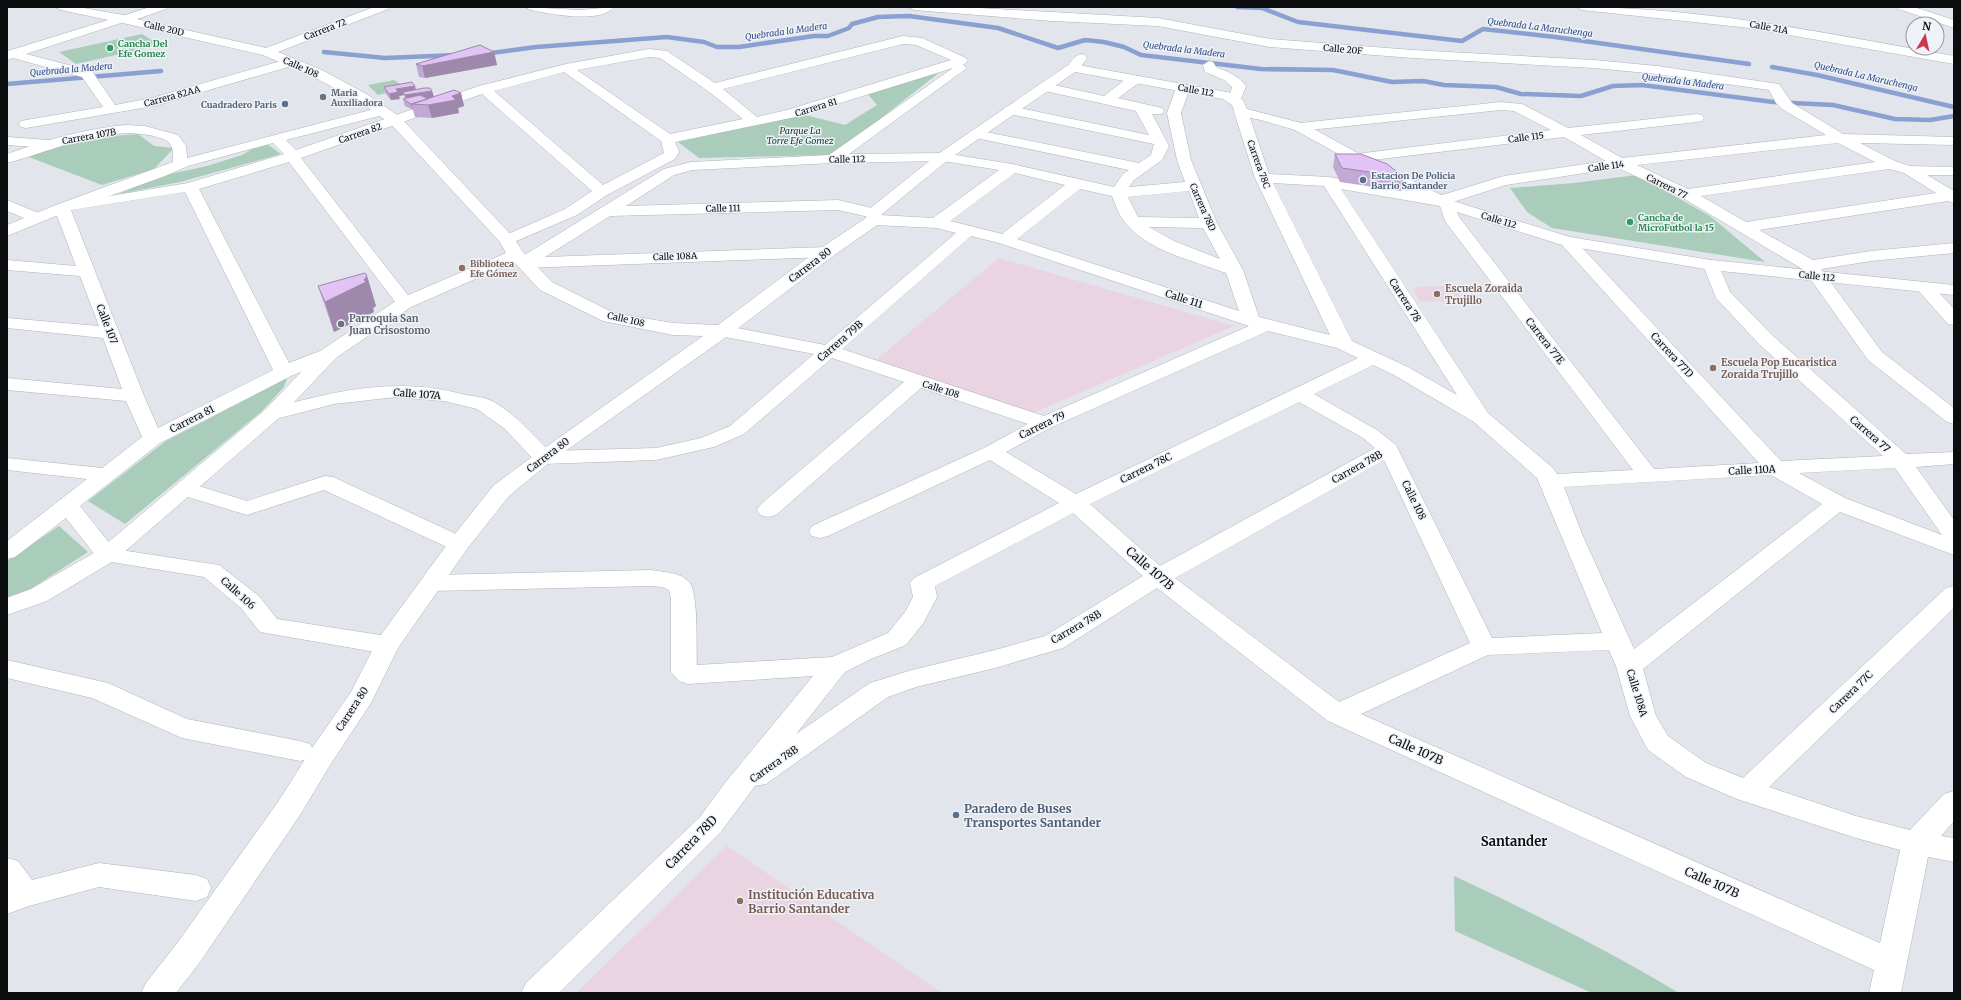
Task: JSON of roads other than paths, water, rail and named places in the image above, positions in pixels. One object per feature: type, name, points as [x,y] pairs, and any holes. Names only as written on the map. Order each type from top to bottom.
[{"type":"street","name":"Calle 20D","points":[[61,7],[124,19],[267,52]]},
{"type":"street","points":[[9,55],[162,7]]},
{"type":"street","name":"Carrera 72","points":[[267,52],[384,7]]},
{"type":"street","points":[[531,7],[578,14],[598,12],[608,7]]},
{"type":"street","name":"Calle 20F","points":[[914,7],[1052,17],[1158,22],[1270,42],[1412,54],[1594,64],[1657,70],[1774,87],[1784,103],[1840,138]]},
{"type":"street","name":"Calle 21A","points":[[1582,7],[1750,24],[1954,60]]},
{"type":"street","points":[[1903,7],[1952,23]]},
{"type":"street","points":[[713,88],[903,40],[918,41],[962,61],[963,66],[960,69],[833,159]]},
{"type":"street","name":"Calle 108","points":[[267,52],[291,62],[363,98],[395,120],[546,286],[610,317],[673,329],[722,331],[829,351],[1045,423]]},
{"type":"street","name":"Carrera 82","points":[[66,207],[190,187],[292,156],[484,89],[566,68],[649,53],[663,54],[713,88]]},
{"type":"street","points":[[9,55],[87,74],[94,81],[111,110]]},
{"type":"street","name":"Carrera 81","points":[[10,548],[68,506],[153,439],[284,372],[330,353],[406,303],[516,253],[571,212],[602,192],[670,156],[669,146],[797,112],[962,61]]},
{"type":"street","name":"Carrera 82AA","points":[[26,124],[154,102],[291,62]]},
{"type":"street","name":"Calle 112","points":[[1077,63],[1135,79],[1233,98]]},
{"type":"street","name":"Carrera 80","points":[[157,993],[189,952],[290,807],[322,755],[362,696],[387,645],[433,583],[459,544],[501,491],[543,458],[722,331],[827,252],[874,216],[943,158],[1077,63]]},
{"type":"street","points":[[1209,65],[1210,69],[1229,77],[1239,86],[1236,96],[1233,98],[1238,103],[1241,112]]},
{"type":"street","points":[[566,68],[669,146]]},
{"type":"street","points":[[1107,100],[1135,79]]},
{"type":"street","points":[[1045,87],[1142,109],[1174,113],[1183,88]]},
{"type":"street","points":[[713,88],[756,122]]},
{"type":"street","points":[[484,89],[602,192]]},
{"type":"street","name":"Carrera 77","points":[[1300,127],[1509,106],[1518,107],[1620,163],[1686,194],[1744,227],[1814,271]]},
{"type":"street","points":[[1142,109],[1162,146],[1157,157],[1128,177],[1118,194],[1133,222],[1144,232],[1170,245],[1234,270]]},
{"type":"street","points":[[1010,110],[1158,141]]},
{"type":"street","name":"Carrera 82","points":[[182,164],[275,138],[382,111]]},
{"type":"street","name":"Calle 112","points":[[1241,112],[1263,116],[1300,127],[1356,158],[1444,202],[1568,242],[1711,265],[1814,271],[1925,288],[1954,290]]},
{"type":"street","name":"Carrera 78C","points":[[1241,112],[1263,178],[1344,344]]},
{"type":"street","name":"Carrera 78D","points":[[1174,113],[1184,160],[1193,186],[1209,223],[1234,270],[1259,323]]},
{"type":"street","name":"Calle 115","points":[[1356,158],[1566,132],[1697,118]]},
{"type":"street","name":"Carrera 107B","points":[[49,144],[94,134],[123,131],[153,131],[173,138],[180,148],[182,164]]},
{"type":"street","points":[[976,134],[1143,168]]},
{"type":"street","points":[[275,138],[289,149],[292,156],[406,303]]},
{"type":"street","points":[[1840,138],[1890,164],[1909,170],[1952,197]]},
{"type":"street","name":"Calle 114","points":[[1263,178],[1329,182],[1444,202],[1504,181],[1620,163],[1840,138],[1954,141]]},
{"type":"street","points":[[7,141],[49,144]]},
{"type":"street","points":[[7,159],[49,144]]},
{"type":"street","name":"Calle 112","points":[[516,253],[609,211],[669,172],[680,168],[711,164],[833,159],[943,158],[1012,168],[1118,194],[1193,186]]},
{"type":"street","points":[[7,231],[37,218],[182,164]]},
{"type":"street","points":[[1686,194],[1890,164]]},
{"type":"street","points":[[937,223],[1012,168]]},
{"type":"street","points":[[1909,170],[1954,171]]},
{"type":"street","name":"Carrera 78","points":[[1329,182],[1481,418]]},
{"type":"street","points":[[1005,240],[1076,184]]},
{"type":"street","points":[[190,187],[284,372]]},
{"type":"street","points":[[1744,227],[1952,197]]},
{"type":"street","name":"Carrera 77E","points":[[1444,202],[1451,218],[1649,476]]},
{"type":"street","points":[[7,205],[37,218]]},
{"type":"street","name":"Calle 111","points":[[571,212],[838,205],[874,216],[937,223],[1005,240],[1259,323],[1344,344],[1401,371],[1481,418]]},
{"type":"street","name":"Calle 107","points":[[66,207],[88,272],[134,396],[153,439]]},
{"type":"street","points":[[1133,222],[1209,223]]},
{"type":"street","name":"Carrera 79B","points":[[543,458],[656,454],[707,443],[737,430],[968,231]]},
{"type":"street","name":"Carrera 77D","points":[[1568,242],[1776,469]]},
{"type":"street","name":"Calle 112","points":[[1814,271],[1871,256],[1954,248]]},
{"type":"street","name":"Calle 108A","points":[[516,253],[827,252]]},
{"type":"street","points":[[7,265],[88,272]]},
{"type":"street","name":"Carrera 77","points":[[1711,265],[1722,294],[1766,340],[1901,461]]},
{"type":"street","points":[[1814,271],[1875,356],[1954,418]]},
{"type":"street","points":[[1925,288],[1954,320]]},
{"type":"street","points":[[7,323],[111,333]]},
{"type":"street","name":"Carrera 79","points":[[820,530],[991,452],[1045,423],[1259,323]]},
{"type":"street","name":"Carrera 81","points":[[7,607],[39,595],[107,555],[272,414],[330,353]]},
{"type":"street","name":"Carrera 78C","points":[[922,583],[1075,503],[1373,358]]},
{"type":"street","points":[[768,510],[917,381]]},
{"type":"street","points":[[7,384],[134,396]]},
{"type":"street","name":"Calle 107A","points":[[272,414],[341,397],[396,391],[444,395],[484,405],[512,425],[543,458]]},
{"type":"street","name":"Calle 108","points":[[1300,394],[1370,434],[1389,449],[1484,647]]},
{"type":"street","name":"Calle 108A","points":[[1481,418],[1545,473],[1551,481],[1571,534],[1629,666],[1643,716],[1658,743],[1696,770],[1747,790],[1856,827],[1916,844],[1954,850]]},
{"type":"street","name":"Carrera 78B","points":[[734,792],[879,690],[912,679],[995,659],[1054,642],[1158,578],[1389,449]]},
{"type":"street","name":"Calle 107B","points":[[991,452],[1075,503],[1158,578],[1337,714],[1892,963]]},
{"type":"street","name":"Calle 110A","points":[[1551,481],[1954,458]]},
{"type":"street","points":[[1901,461],[1954,536]]},
{"type":"street","points":[[7,464],[107,475]]},
{"type":"street","points":[[1776,469],[1837,503],[1954,548]]},
{"type":"street","points":[[186,489],[246,508],[325,482],[459,544]]},
{"type":"street","points":[[1629,666],[1837,503]]},
{"type":"street","points":[[68,506],[107,555]]},
{"type":"street","name":"Calle 106","points":[[107,555],[211,570],[250,602],[269,626],[387,645]]},
{"type":"street","points":[[433,583],[651,578],[667,580],[680,586],[682,592],[684,672],[695,675],[836,666]]},
{"type":"street","name":"Carrera 78D","points":[[537,993],[710,825],[734,792],[836,666],[862,652],[897,639],[916,616],[925,597],[922,583]]},
{"type":"street","name":"Carrera 77C","points":[[1747,790],[1954,594]]},
{"type":"street","points":[[1337,714],[1484,647],[1617,641]]},
{"type":"street","points":[[7,669],[99,690],[182,728],[300,751]]},
{"type":"street","points":[[1885,993],[1916,844],[1954,802]]},
{"type":"street","points":[[7,870],[16,897],[99,875],[196,888]]},
{"type":"waterway","name":"Quebrada La Maruchenga","points":[[1237,7],[1262,8],[1298,22],[1462,41],[1483,29],[1555,37],[1749,64]]},
{"type":"waterway","name":"Quebrada la Madera","points":[[484,54],[536,47],[667,37],[704,42],[717,47],[739,47],[814,36],[828,36],[849,28],[852,24],[878,17],[909,16],[998,28],[1058,48],[1085,40],[1104,42],[1124,47],[1141,55],[1261,69],[1333,70],[1392,82],[1423,81],[1444,85],[1496,87],[1521,94],[1581,96],[1613,86],[1642,85],[1773,102],[1833,105],[1895,119],[1930,120],[1954,116]]},
{"type":"waterway","name":"Quebrada la Madera","points":[[324,52],[385,58],[457,55]]},
{"type":"waterway","name":"Quebrada La Maruchenga","points":[[1772,67],[1817,75],[1954,107]]},
{"type":"waterway","name":"Quebrada la Madera","points":[[7,84],[161,71]]},
{"type":"place","name":"Cancha Del Efe Gomez","points":[[110,48]]},
{"type":"place","name":"Maria Auxiliadora","points":[[323,97]]},
{"type":"place","name":"Cuadradero Paris","points":[[285,104]]},
{"type":"place","name":"Estacion De Policia Barrio Santander","points":[[1363,180]]},
{"type":"place","name":"Cancha de MicroFutbol la 15","points":[[1630,222]]},
{"type":"place","name":"Biblioteca Efe Gómez","points":[[462,268]]},
{"type":"place","name":"Escuela Zoraida Trujillo","points":[[1437,294]]},
{"type":"place","name":"Parroquia San Juan Crisostomo","points":[[341,324]]},
{"type":"place","name":"Escuela Pop Eucaristica Zoraida Trujillo","points":[[1713,368]]},
{"type":"place","name":"Paradero de Buses Transportes Santander","points":[[956,815]]},
{"type":"place","name":"Institución Educativa Barrio Santander","points":[[740,901]]},
{"type":"district","name":"Santander","points":[[1514,841]]},
{"type":"park label","name":"Parque La Torre Efe Gomez","points":[[800,136]]}]
